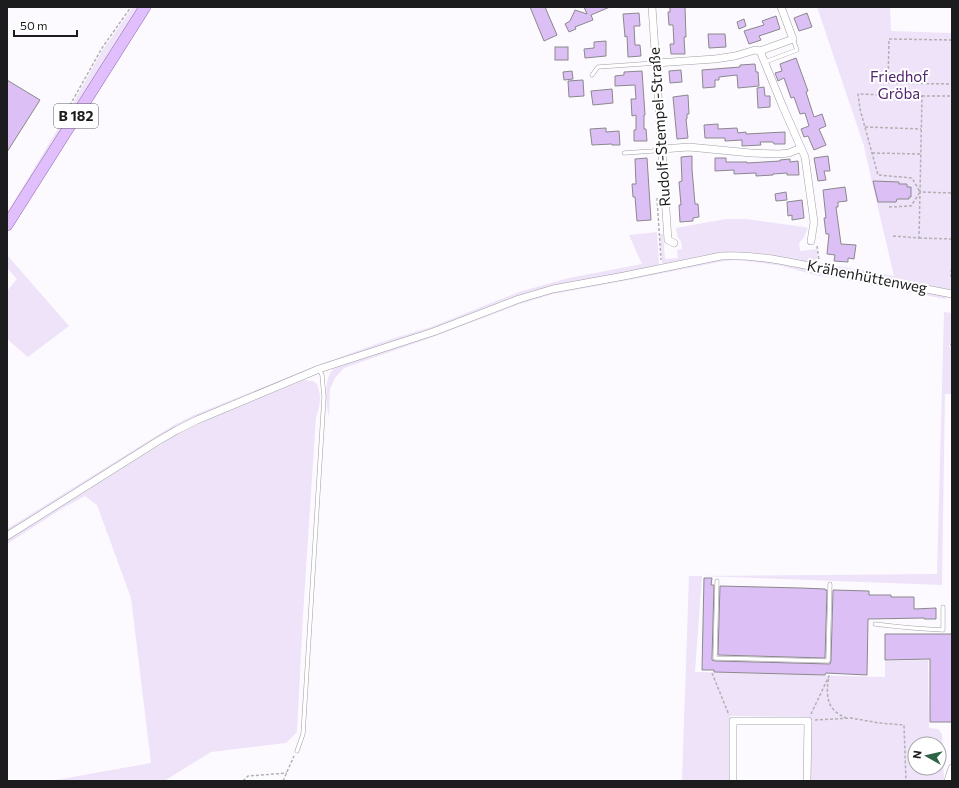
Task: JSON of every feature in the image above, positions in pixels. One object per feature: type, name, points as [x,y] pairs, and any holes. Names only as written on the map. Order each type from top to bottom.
[{"type":"main road","name":"B 182","points":[[7,225],[145,7]]},
{"type":"street","name":"Rudolf-Stempel-Straße","points":[[652,7],[668,240],[674,243]]},
{"type":"street","points":[[656,64],[735,56],[755,50],[760,51],[793,39],[782,7]]},
{"type":"street","points":[[760,51],[805,157],[814,222],[811,241]]},
{"type":"street","points":[[662,149],[689,147],[751,154],[778,154],[789,153],[801,148]]},
{"type":"street","name":"Krähenhüttenweg","points":[[7,536],[177,430],[221,410],[319,370],[433,332],[534,294],[720,256],[744,255],[783,260],[952,294]]},
{"type":"street","points":[[733,781],[733,721],[808,721],[808,781]]},
{"type":"street","points":[[948,781],[952,768]]},
{"type":"lane","points":[[765,62],[797,50],[793,39]]},
{"type":"lane","points":[[592,76],[598,68],[656,64]]},
{"type":"lane","points":[[624,153],[662,149]]},
{"type":"lane","points":[[297,751],[303,734],[324,398],[322,375],[319,370]]},
{"type":"lane","points":[[717,581],[715,658],[828,661],[830,584]]},
{"type":"lane","points":[[875,624],[912,629],[943,630],[944,607]]},
{"type":"path","points":[[62,119],[102,48],[131,7]]},
{"type":"path","points":[[952,40],[889,39],[888,83],[952,84]]},
{"type":"path","points":[[920,192],[912,178],[878,176],[860,110],[858,94],[952,96]]},
{"type":"path","points":[[919,238],[922,96]]},
{"type":"path","points":[[865,127],[922,129]]},
{"type":"path","points":[[872,153],[921,154]]},
{"type":"path","points":[[920,192],[952,193]]},
{"type":"path","points":[[889,207],[911,206],[920,192]]},
{"type":"path","points":[[656,196],[661,268]]},
{"type":"path","points":[[893,236],[952,239]]},
{"type":"path","points":[[811,241],[818,247],[819,268]]},
{"type":"path","points":[[952,260],[952,277]]},
{"type":"path","points":[[712,673],[733,721]]},
{"type":"path","points":[[846,718],[834,710],[829,703],[827,688],[829,676],[808,721],[851,718],[879,723],[904,725],[906,781]]},
{"type":"path","points":[[283,781],[297,751]]},
{"type":"path","points":[[244,781],[248,776],[287,773]]},
{"type":"green space","points":[[133,7],[140,7],[7,220],[7,213],[67,114],[102,51]]},
{"type":"green space","name":"Friedhof Gröba","points":[[817,7],[890,7],[891,31],[952,33],[952,290],[821,265],[821,263],[894,276],[864,146]]},
{"type":"green space","points":[[726,219],[746,219],[808,228],[804,237],[799,243],[800,251],[817,249],[818,265],[770,255],[742,252],[712,254],[662,264],[660,234],[663,234],[665,259],[678,258],[677,250],[682,249],[681,242],[677,236],[676,228]]},
{"type":"green space","points":[[657,232],[659,265],[572,283],[454,321],[195,417],[155,438],[7,532],[7,529],[174,425],[194,415],[318,365],[385,341],[431,327],[519,292],[569,278],[642,264],[629,235]]},
{"type":"green space","points":[[7,255],[69,326],[28,357],[7,339],[7,291],[17,279],[7,268]]},
{"type":"green space","points":[[743,258],[949,296],[945,299],[819,276],[782,266],[733,260],[553,294],[520,304],[433,337],[344,368],[335,378],[330,389],[329,417],[326,400],[327,381],[331,372],[338,366],[552,292],[666,271],[719,259]]},
{"type":"green space","points":[[944,312],[952,313],[952,344],[949,344],[949,347],[952,347],[952,394],[945,394],[942,585],[702,576],[695,672],[885,677],[885,661],[928,660],[929,728],[938,729],[942,736],[907,736],[907,776],[944,776],[944,781],[810,781],[810,717],[730,716],[730,781],[682,781],[689,576],[937,574]]},
{"type":"green space","points":[[304,380],[313,381],[317,384],[320,393],[320,401],[316,417],[297,732],[286,743],[211,752],[164,781],[50,781],[151,763],[131,598],[97,505],[85,496],[63,508],[7,544],[7,540],[178,434],[222,413]]},
{"type":"building","points":[[530,7],[545,7],[557,35],[544,41]]},
{"type":"building","points":[[584,7],[610,7],[591,15],[593,20],[575,27],[576,29],[569,32],[565,24],[570,21],[575,10],[587,14]]},
{"type":"building","points":[[670,7],[685,7],[685,54],[671,54],[670,44],[674,44],[673,25],[669,25],[668,12],[670,12]]},
{"type":"building","points":[[639,13],[640,26],[634,26],[635,45],[640,45],[641,56],[628,57],[627,36],[625,37],[623,14]]},
{"type":"building","points":[[807,13],[812,27],[799,31],[794,18]]},
{"type":"building","points":[[776,16],[780,29],[759,36],[761,40],[749,44],[744,31],[764,25],[762,21]]},
{"type":"building","points":[[744,19],[746,26],[739,29],[737,22]]},
{"type":"building","points":[[708,34],[725,34],[726,47],[709,48]]},
{"type":"building","points":[[606,41],[606,56],[585,58],[584,49],[594,48],[594,42]]},
{"type":"building","points":[[555,47],[568,47],[568,60],[555,60]]},
{"type":"building","points":[[796,58],[808,91],[806,92],[814,117],[822,114],[826,126],[819,129],[826,145],[814,150],[808,136],[804,137],[801,129],[809,126],[805,113],[800,114],[794,97],[791,98],[784,78],[778,81],[775,73],[782,71],[780,64]]},
{"type":"building","points":[[755,64],[756,72],[758,72],[759,86],[738,88],[737,75],[719,77],[719,80],[715,80],[715,87],[703,88],[702,70],[740,67],[740,65]]},
{"type":"building","points":[[681,70],[682,82],[670,83],[669,71]]},
{"type":"building","points":[[572,71],[573,79],[564,80],[563,72]]},
{"type":"building","points":[[642,71],[645,115],[644,129],[646,129],[647,141],[634,141],[636,115],[632,116],[631,99],[636,99],[635,85],[615,86],[615,76],[624,75],[624,72]]},
{"type":"building","points":[[7,80],[40,100],[7,152]]},
{"type":"building","points":[[583,80],[584,96],[569,97],[568,81]]},
{"type":"building","points":[[764,87],[765,96],[770,96],[770,107],[758,108],[757,88]]},
{"type":"building","points":[[612,89],[613,103],[593,105],[591,91]]},
{"type":"building","points":[[688,95],[689,114],[687,114],[686,119],[688,138],[677,139],[673,97]]},
{"type":"building","points":[[718,124],[718,129],[737,128],[738,133],[746,132],[746,134],[785,132],[785,144],[760,142],[761,145],[742,146],[742,140],[725,141],[725,138],[705,138],[704,125]]},
{"type":"building","points":[[606,128],[606,132],[619,131],[620,145],[592,145],[590,129]]},
{"type":"building","points":[[692,156],[695,204],[698,204],[699,217],[693,218],[693,221],[680,222],[679,205],[681,205],[679,182],[682,181],[681,157]]},
{"type":"building","points":[[828,156],[830,171],[824,171],[826,180],[818,181],[814,158]]},
{"type":"building","points":[[647,158],[651,220],[637,221],[635,197],[633,197],[632,184],[636,184],[635,159]]},
{"type":"building","points":[[715,158],[726,158],[726,162],[747,163],[790,159],[790,162],[798,161],[799,175],[787,175],[787,173],[756,176],[756,173],[734,174],[734,170],[715,171]]},
{"type":"building","points":[[873,181],[899,182],[899,184],[907,184],[907,187],[911,187],[911,197],[909,197],[909,199],[897,199],[896,202],[878,202]]},
{"type":"building","points":[[845,187],[847,201],[838,202],[838,207],[836,207],[841,244],[856,245],[854,259],[848,258],[848,262],[834,261],[835,255],[827,254],[829,234],[826,234],[824,218],[826,218],[823,190]]},
{"type":"building","points":[[786,192],[787,200],[776,201],[775,194]]},
{"type":"building","points":[[802,200],[804,218],[792,220],[792,215],[788,216],[787,202]]},
{"type":"building","points":[[704,578],[712,578],[711,585],[714,585],[712,660],[715,661],[830,664],[833,590],[869,591],[869,595],[914,597],[914,609],[936,608],[936,619],[868,619],[867,675],[714,672],[714,670],[702,670]]},
{"type":"building","points":[[720,586],[827,590],[825,658],[718,655]]},
{"type":"building","points":[[885,634],[952,634],[952,722],[930,722],[930,659],[885,660]]}]
